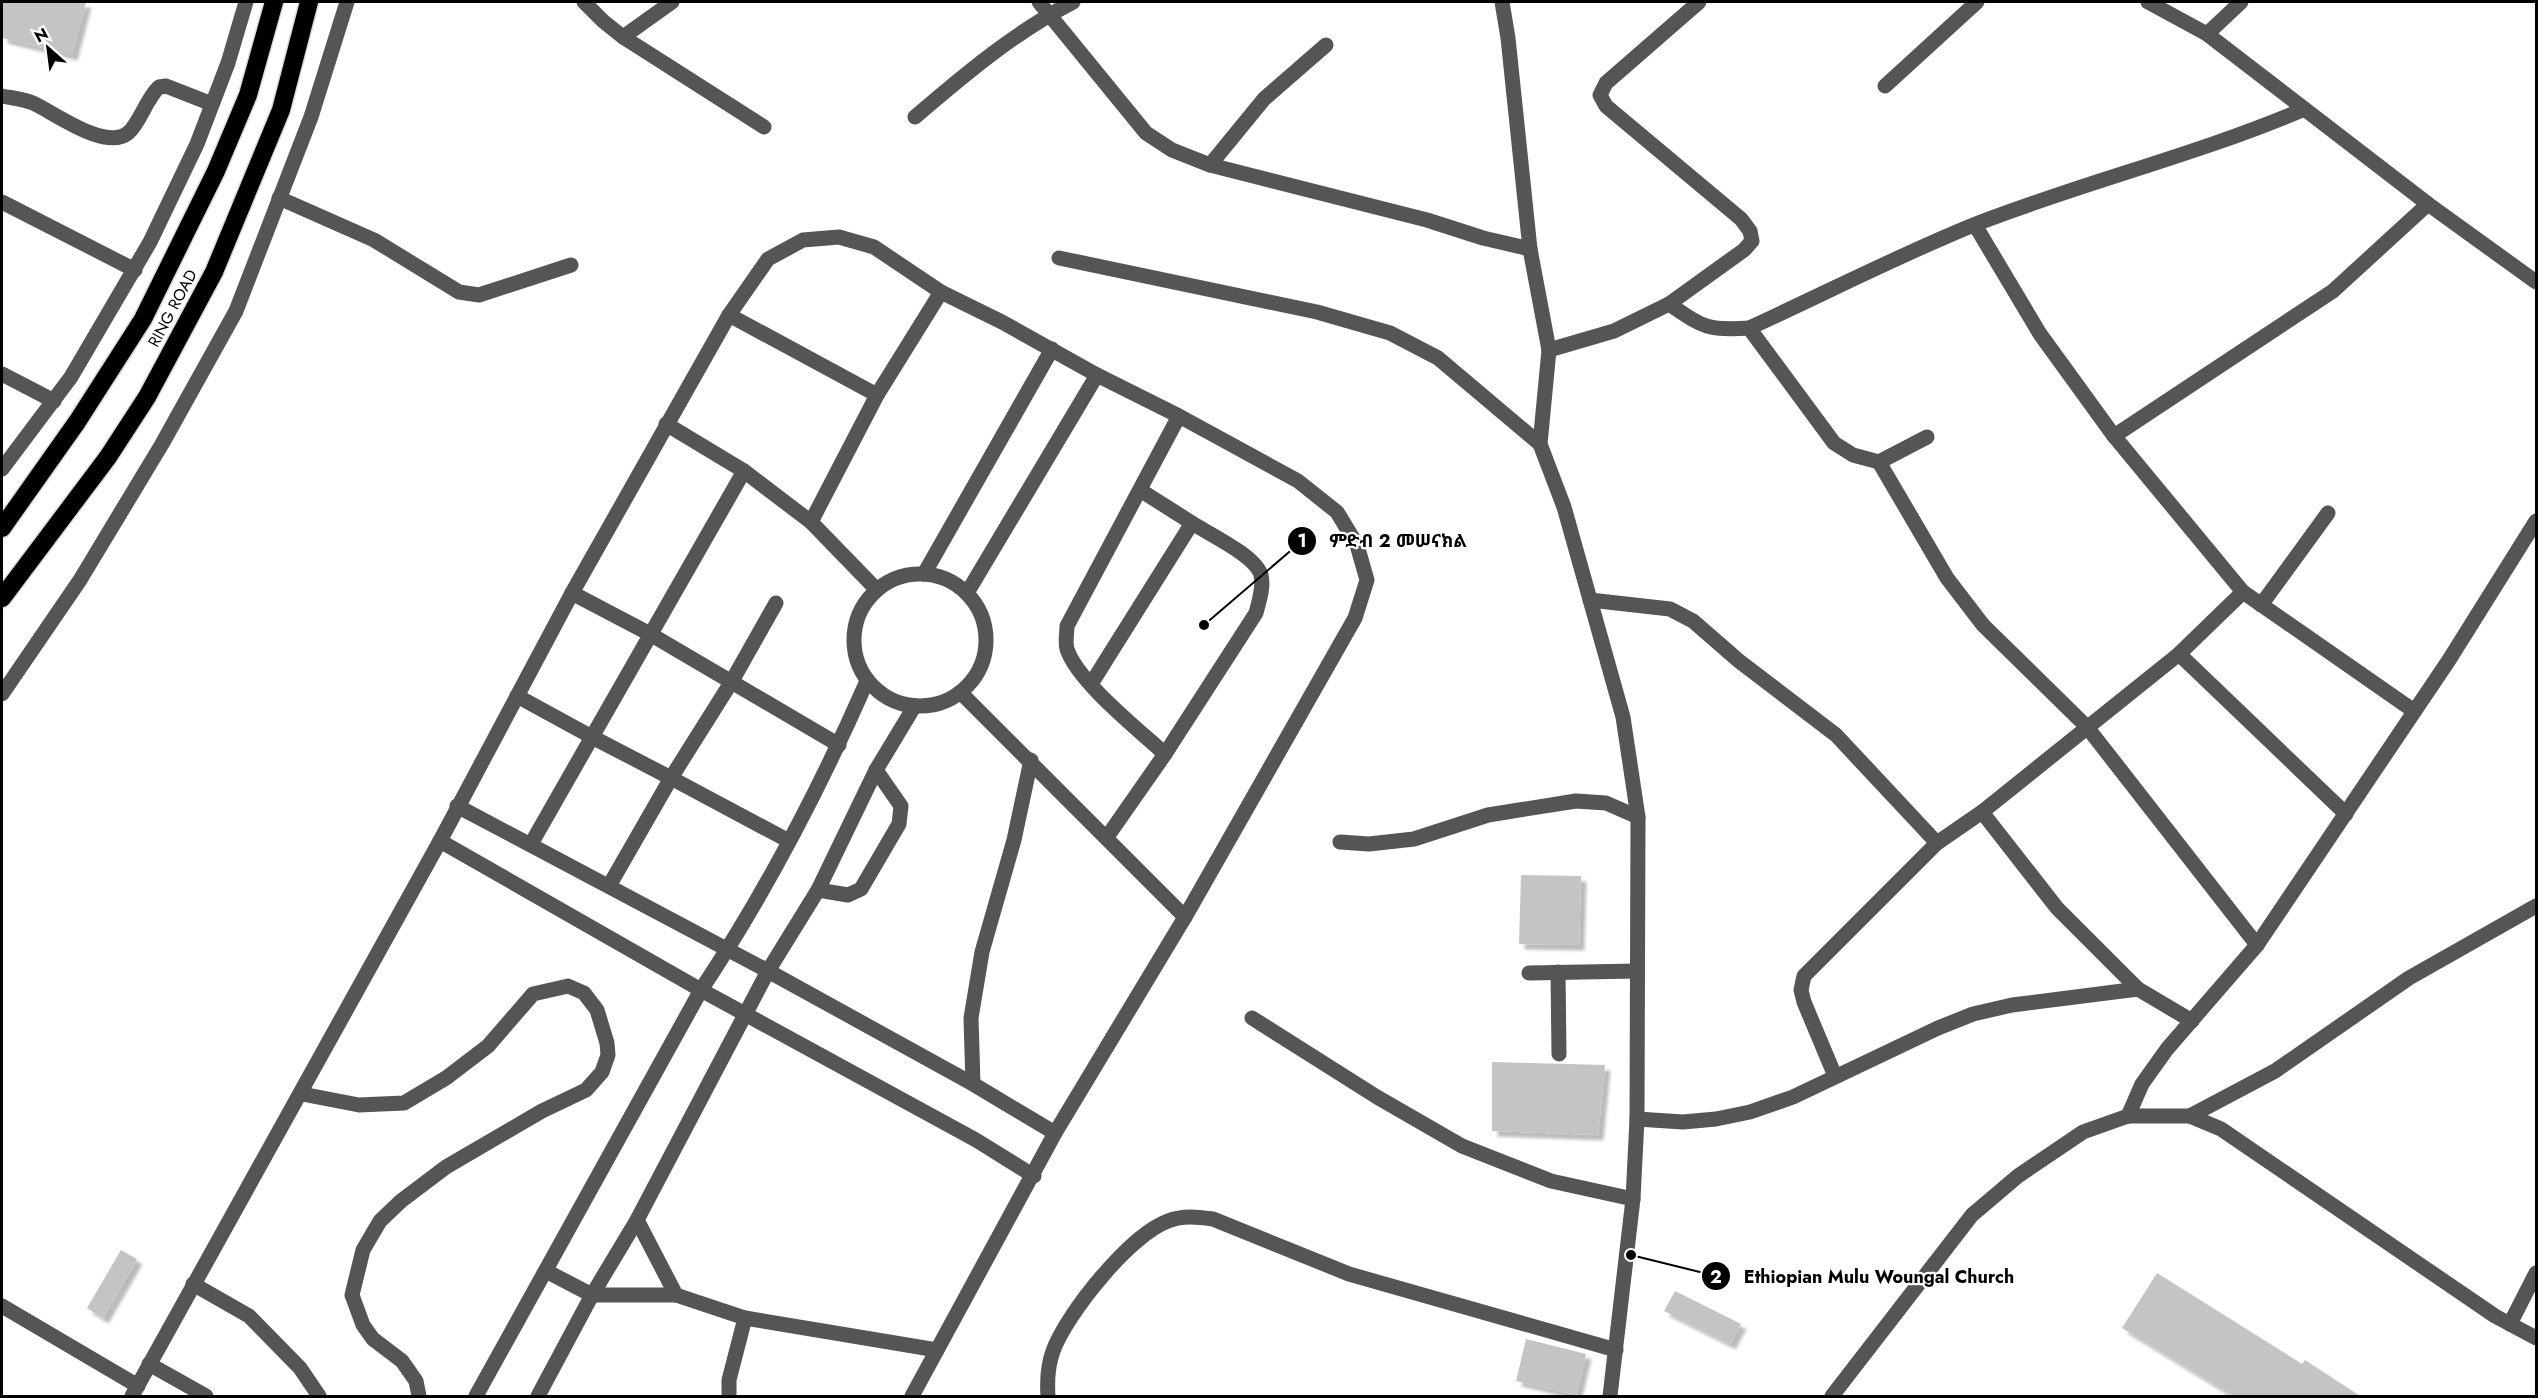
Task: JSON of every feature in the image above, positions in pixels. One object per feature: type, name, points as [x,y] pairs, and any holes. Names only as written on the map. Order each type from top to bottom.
[{"type":"highway","name":"RING ROAD","points":[[4,523],[77,422],[143,319],[216,171],[248,95],[274,2]]},
{"type":"highway","name":"RING ROAD","points":[[2,598],[108,457],[147,397],[214,272],[281,110],[309,2]]},
{"type":"street","points":[[2,469],[71,377],[135,270],[197,144],[228,63],[246,2]]},
{"type":"street","points":[[2,694],[80,580],[173,424],[236,311],[311,117],[347,2]]},
{"type":"street","points":[[584,2],[623,37],[764,127]]},
{"type":"street","points":[[623,37],[672,2]]},
{"type":"street","points":[[1039,2],[1146,133],[1172,150],[1210,165],[1427,220],[1483,238],[1530,249]]},
{"type":"street","points":[[915,117],[970,71],[1050,14],[1073,2]]},
{"type":"street","points":[[1502,2],[1508,38],[1530,249],[1549,350],[1540,444],[1564,507],[1623,717],[1638,817],[1637,1119],[1633,1199],[1610,1396]]},
{"type":"street","points":[[1549,350],[1614,331],[1669,304],[1744,250],[1752,241],[1750,231],[1741,219],[1606,106],[1600,95],[1606,83],[1699,2]]},
{"type":"street","points":[[1885,86],[1977,2]]},
{"type":"street","points":[[2148,2],[2207,34],[2302,110],[2536,282]]},
{"type":"street","points":[[2207,34],[2241,2]]},
{"type":"street","points":[[1210,165],[1264,99],[1326,45]]},
{"type":"street","points":[[2,96],[31,102],[87,132],[108,138],[120,137],[129,132],[159,87],[166,86],[212,104]]},
{"type":"street","points":[[1669,304],[1699,325],[1719,330],[1749,328],[1975,225],[2040,201],[2249,133],[2302,110]]},
{"type":"street","points":[[279,198],[374,240],[459,292],[479,295],[572,265]]},
{"type":"street","points":[[2,202],[135,270]]},
{"type":"street","points":[[2114,436],[2333,291],[2428,204]]},
{"type":"street","points":[[1975,225],[2040,334],[2114,436],[2243,592],[2414,711]]},
{"type":"street","points":[[2,1306],[135,1391],[193,1284],[302,1094],[572,593],[729,315],[768,259],[803,240],[839,237],[874,247],[941,292],[1298,481],[1337,512],[1358,545],[1366,580],[1355,618],[1185,917],[1055,1133],[1034,1176],[912,1396]]},
{"type":"street","points":[[1059,258],[1317,312],[1390,333],[1438,358],[1540,444]]},
{"type":"street","points":[[811,522],[877,395],[941,292]]},
{"type":"street","points":[[729,315],[877,395]]},
{"type":"street","points":[[1749,328],[1833,443],[1852,455],[1880,462],[1927,437]]},
{"type":"street","points":[[924,574],[1052,349]]},
{"type":"street","points":[[2,374],[54,401]]},
{"type":"street","points":[[968,593],[1097,375]]},
{"type":"street","points":[[1165,754],[1091,684],[1066,648],[1067,626],[1179,416]]},
{"type":"street","points":[[666,424],[744,471],[811,522],[877,590]]},
{"type":"street","points":[[1880,462],[1947,578],[1983,625],[2086,727],[2257,945]]},
{"type":"street","points":[[531,844],[744,471]]},
{"type":"street","points":[[1107,837],[1165,754],[1256,613],[1262,588],[1261,573],[1248,558],[1140,490]]},
{"type":"street","points":[[2261,605],[2328,513]]},
{"type":"street","points":[[2128,1116],[2142,1084],[2167,1049],[2257,945],[2414,711],[2536,521]]},
{"type":"street","points":[[1091,684],[1192,524]]},
{"type":"street","points":[[924,574],[948,580],[968,593],[981,611],[987,633],[986,656],[977,676],[961,693],[939,704],[914,707],[888,699],[867,681],[856,659],[854,634],[861,610],[877,590],[899,577],[924,574]]},
{"type":"street","points":[[1835,1076],[1800,990],[1804,976],[1937,843],[1982,812],[2178,654],[2243,592]]},
{"type":"street","points":[[572,593],[650,634],[839,745]]},
{"type":"street","points":[[1590,600],[1670,609],[1693,621],[1739,661],[1836,735],[1937,843]]},
{"type":"street","points":[[609,886],[776,603]]},
{"type":"street","points":[[2178,654],[2346,814]]},
{"type":"street","points":[[476,1396],[701,990],[727,951],[789,842],[839,745],[867,681]]},
{"type":"street","points":[[961,693],[1031,760],[1185,917]]},
{"type":"street","points":[[517,696],[789,842]]},
{"type":"street","points":[[538,1396],[592,1295],[637,1220],[768,971],[818,890],[876,770],[914,707]]},
{"type":"street","points":[[973,1084],[971,1018],[982,952],[1014,840],[1031,760]]},
{"type":"street","points":[[818,890],[848,895],[861,889],[900,824],[901,806],[876,770]]},
{"type":"street","points":[[1340,842],[1369,844],[1414,838],[1488,815],[1576,801],[1606,803],[1638,817]]},
{"type":"street","points":[[457,806],[768,971],[973,1084],[1055,1133]]},
{"type":"street","points":[[1982,812],[2057,908],[2138,989],[2192,1021]]},
{"type":"street","points":[[440,841],[701,990],[976,1140],[1034,1176]]},
{"type":"street","points":[[2190,1116],[2274,1071],[2409,978],[2536,906]]},
{"type":"street","points":[[1529,973],[1637,971]]},
{"type":"street","points":[[1558,972],[1559,1054]]},
{"type":"street","points":[[302,1094],[359,1105],[404,1103],[446,1078],[488,1047],[533,994],[568,986],[584,993],[597,1010],[607,1043],[608,1055],[602,1072],[586,1090],[542,1112],[446,1167],[401,1201],[380,1221],[363,1250],[352,1295],[363,1325],[373,1339],[402,1361],[416,1381],[418,1396]]},
{"type":"street","points":[[1637,1119],[1683,1122],[1716,1119],[1750,1112],[1793,1097],[1973,1014],[2012,1005],[2138,989]]},
{"type":"street","points":[[1252,1018],[1377,1097],[1462,1146],[1551,1181],[1633,1199]]},
{"type":"street","points":[[1832,1396],[1972,1215],[2018,1176],[2082,1132],[2128,1116],[2190,1116],[2222,1129],[2495,1316],[2536,1338]]},
{"type":"street","points":[[1048,1396],[1047,1381],[1053,1350],[1077,1309],[1107,1269],[1138,1239],[1167,1221],[1190,1216],[1213,1220],[1349,1274],[1617,1350]]},
{"type":"street","points":[[637,1220],[676,1295]]},
{"type":"street","points":[[546,1272],[592,1295],[676,1295],[745,1318],[937,1350]]},
{"type":"street","points":[[2510,1324],[2536,1273]]},
{"type":"street","points":[[193,1284],[249,1316],[300,1368],[319,1396]]},
{"type":"street","points":[[729,1396],[729,1380],[745,1318]]},
{"type":"street","points":[[149,1364],[206,1396]]},
{"type":"building","points":[[2,2],[86,2],[72,55],[2,38]]},
{"type":"building","points":[[1521,875],[1581,876],[1579,945],[1519,944]]},
{"type":"building","points":[[1492,1062],[1605,1065],[1598,1135],[1492,1131]]},
{"type":"building","points":[[121,1250],[137,1259],[103,1318],[87,1308]]},
{"type":"building","points":[[2157,1273],[2302,1364],[2305,1360],[2360,1396],[2233,1396],[2122,1328]]},
{"type":"building","points":[[1675,1291],[1741,1324],[1730,1344],[1664,1311]]},
{"type":"building","points":[[1526,1339],[1586,1354],[1576,1395],[1516,1381]]},
{"type":"place","name":"ምድብ 2 መሠናክል","points":[[1204,625]]},
{"type":"place","name":"Ethiopian Mulu Woungal Church","points":[[1631,1255]]}]
